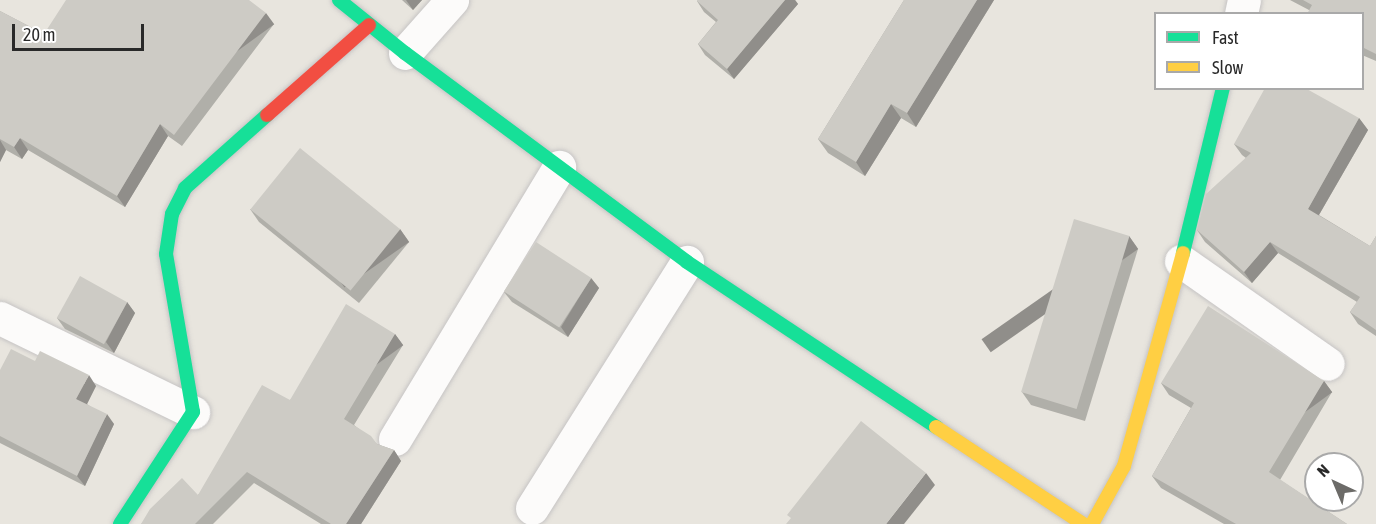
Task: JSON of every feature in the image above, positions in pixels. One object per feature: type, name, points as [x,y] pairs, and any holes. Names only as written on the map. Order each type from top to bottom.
[{"type":"street","points":[[339,0],[405,53],[687,262],[1083,524]]},
{"type":"street","points":[[405,53],[452,0]]},
{"type":"street","points":[[120,524],[194,412],[166,254],[172,214],[185,188],[369,25]]},
{"type":"street","points":[[1092,524],[1124,466],[1181,261],[1223,90]]},
{"type":"street","points":[[395,440],[560,167]]},
{"type":"street","points":[[1181,261],[1328,364]]},
{"type":"street","points":[[532,508],[687,262]]},
{"type":"street","points":[[0,318],[194,412]]},
{"type":"building","points":[[66,0],[249,0],[266,13],[174,135],[160,124],[117,196],[20,138],[14,147],[0,139],[0,11],[44,34]]},
{"type":"building","points":[[698,0],[785,0],[727,69],[698,44],[718,20]]},
{"type":"building","points":[[904,0],[977,0],[907,113],[891,104],[856,162],[818,139]]},
{"type":"building","points":[[1303,0],[1376,0],[1376,54],[1364,48],[1364,12],[1308,12],[1312,5]]},
{"type":"building","points":[[1264,90],[1309,90],[1359,118],[1308,209],[1370,246],[1376,236],[1376,330],[1350,312],[1360,297],[1270,242],[1244,272],[1197,230],[1206,194],[1251,153],[1234,144]]},
{"type":"building","points":[[300,148],[400,229],[351,291],[250,209]]},
{"type":"building","points":[[1074,219],[1129,236],[1077,409],[1021,392]]},
{"type":"building","points":[[536,242],[591,278],[559,327],[504,291]]},
{"type":"building","points":[[80,276],[127,302],[104,344],[57,318]]},
{"type":"building","points":[[346,304],[395,334],[344,419],[371,436],[377,444],[394,450],[346,524],[331,524],[247,472],[195,524],[141,524],[150,509],[182,478],[198,495],[262,385],[290,400]]},
{"type":"building","points":[[1208,306],[1324,381],[1269,472],[1304,495],[1304,512],[1329,512],[1347,524],[1236,524],[1152,476],[1194,403],[1161,383]]},
{"type":"building","points":[[11,349],[35,361],[40,351],[89,375],[76,399],[107,414],[77,476],[0,436],[0,370]]},
{"type":"building","points":[[861,421],[926,473],[886,524],[786,524],[791,518],[787,515]]},
{"type":"traffic: fast","points":[[339,0],[405,53],[687,262],[936,427]]},
{"type":"traffic: fast","points":[[1183,253],[1223,90]]},
{"type":"traffic: fast","points":[[120,524],[193,412],[166,254],[172,214],[185,188],[267,115]]},
{"type":"traffic: slow","points":[[1092,524],[1124,466],[1183,253]]},
{"type":"traffic: slow","points":[[936,427],[1083,524]]},
{"type":"traffic: jam","points":[[267,115],[369,25]]}]
